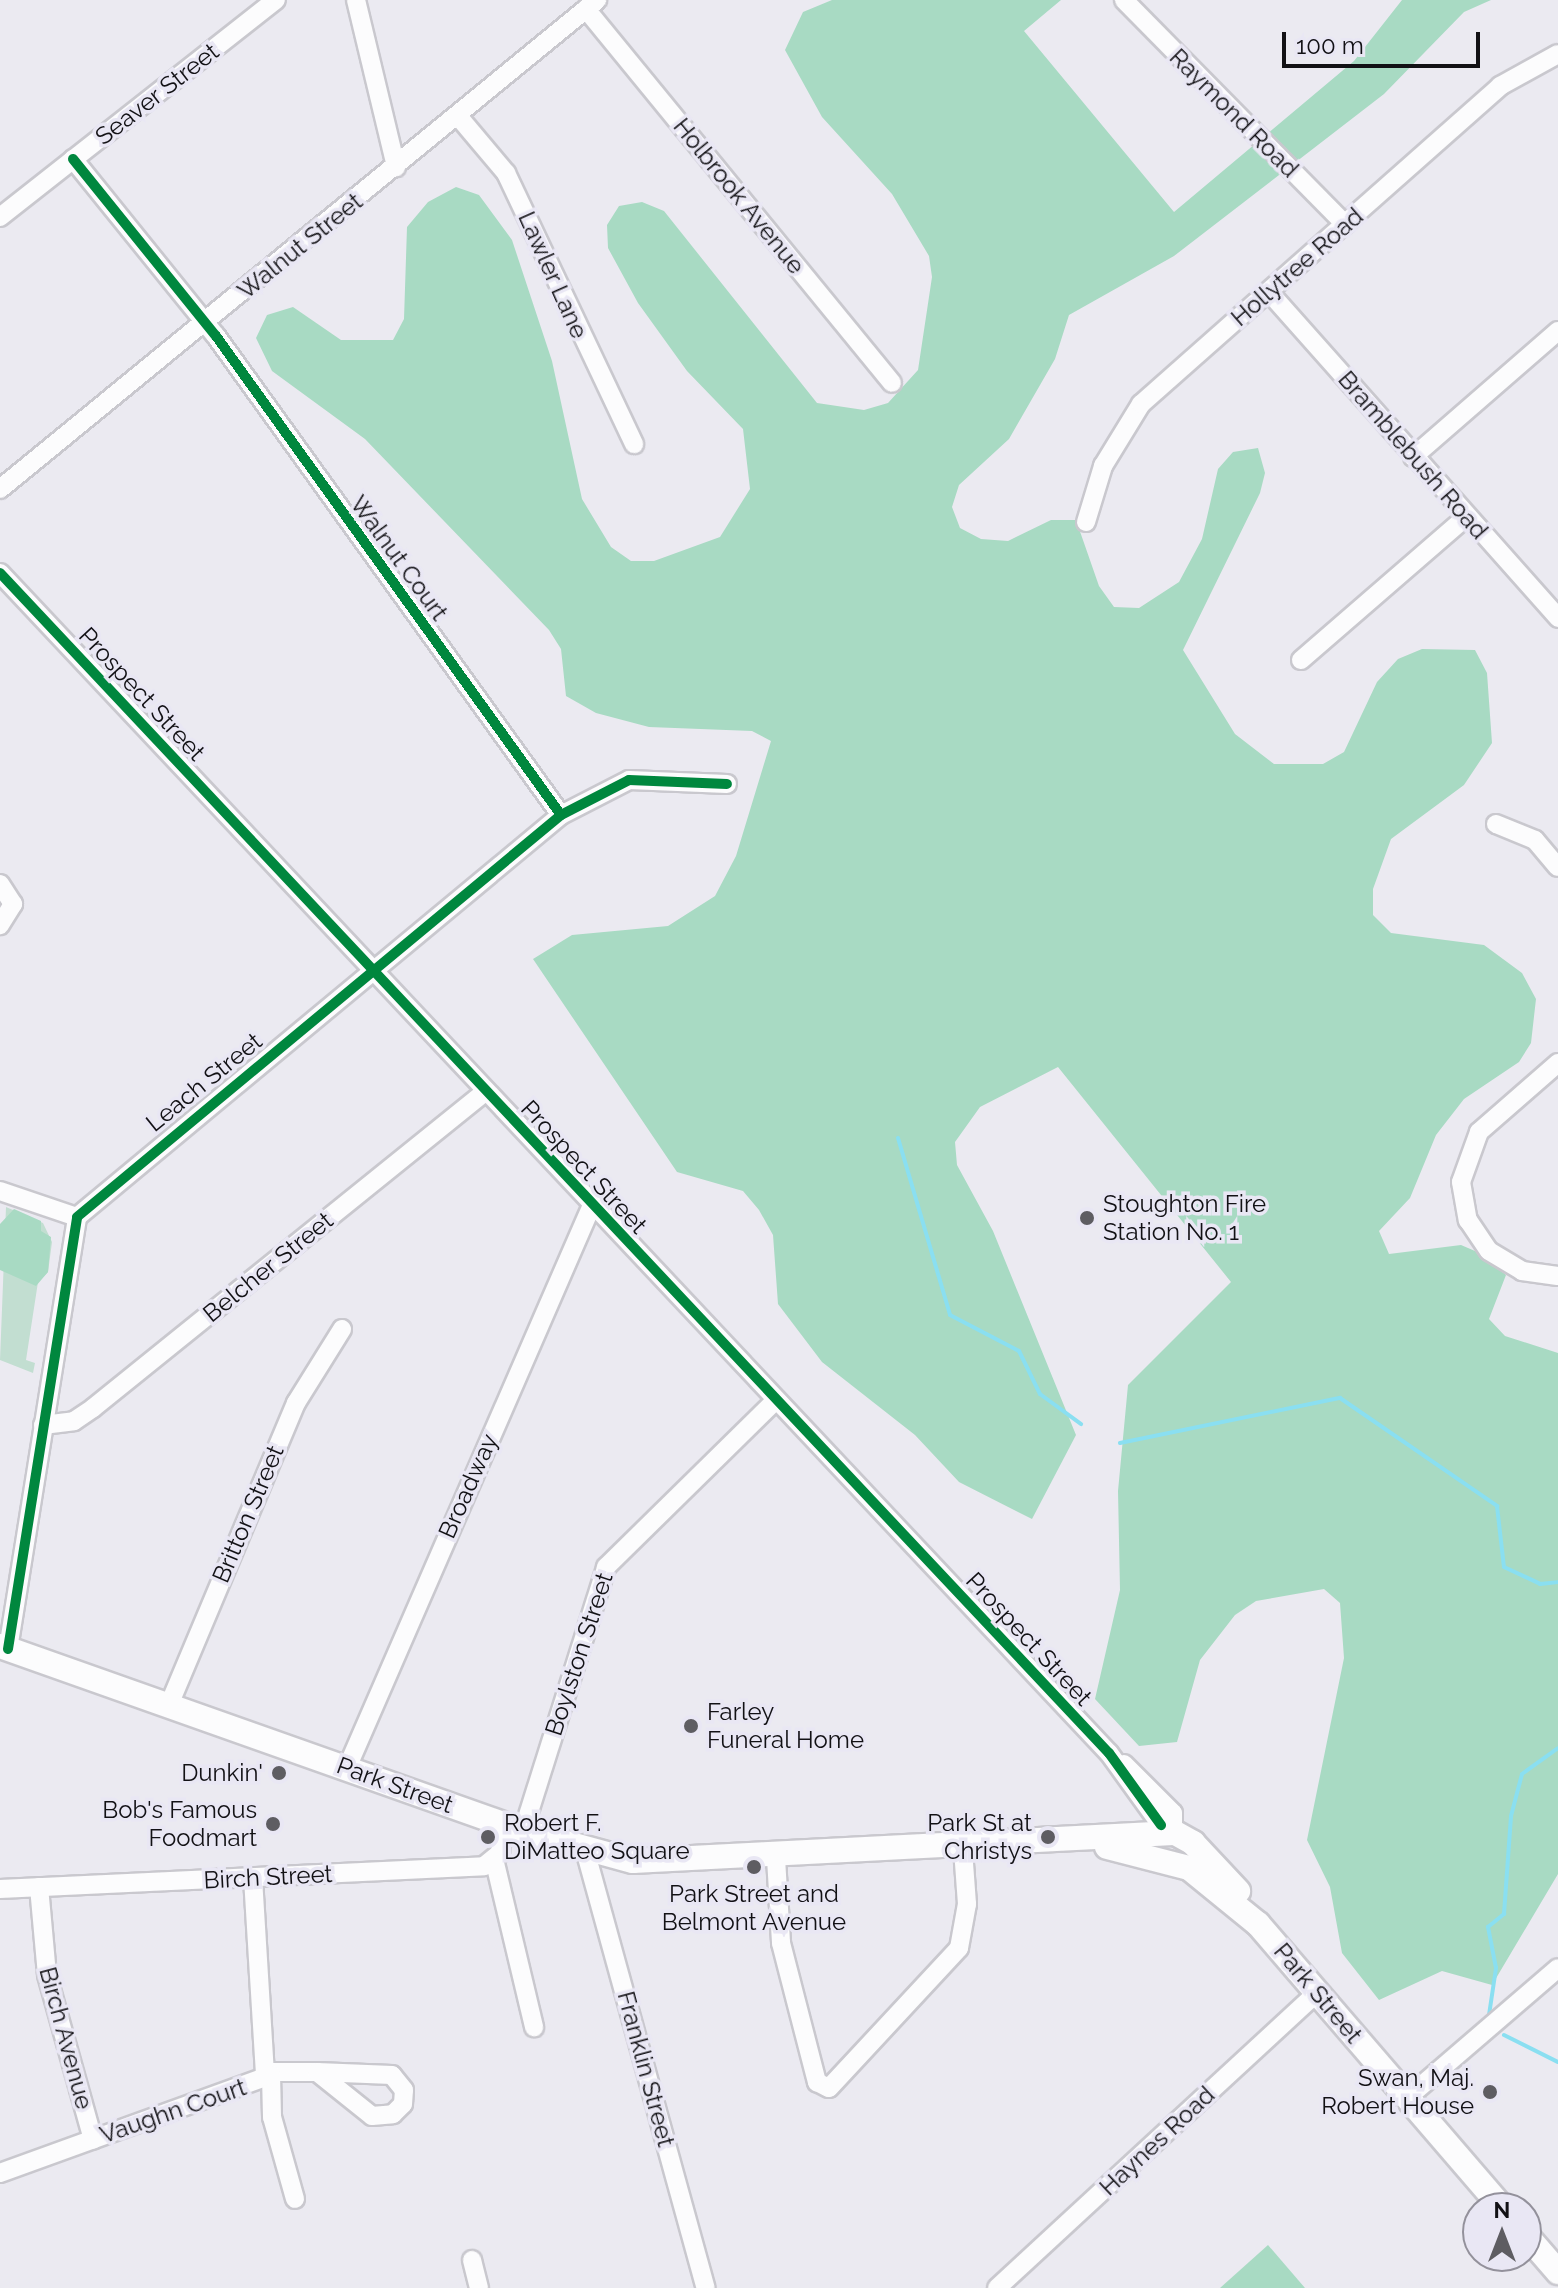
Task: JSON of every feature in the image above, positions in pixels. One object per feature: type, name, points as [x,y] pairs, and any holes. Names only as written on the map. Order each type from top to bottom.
[{"type":"main road","name":"Park Street","points":[[4,1648],[514,1828],[585,1850],[646,1862],[1040,1845],[1150,1830],[1231,1880],[1258,1924],[1488,2192]]},
{"type":"main road","points":[[1150,1830],[1167,1857]]},
{"type":"main road","name":"Park Street","points":[[1040,1845],[1167,1857],[1258,1924]]},
{"type":"street","name":"Seaver Street","points":[[0,217],[276,0]]},
{"type":"street","points":[[356,0],[396,167]]},
{"type":"street","name":"Raymond Road","points":[[1124,0],[1345,224]]},
{"type":"street","name":"Walnut Street","points":[[0,489],[592,4]]},
{"type":"street","name":"Holbrook Avenue","points":[[592,4],[892,383]]},
{"type":"street","name":"Hollytree Road","points":[[1086,522],[1103,466],[1133,414],[1500,86],[1558,54]]},
{"type":"street","name":"Lawler Lane","points":[[458,116],[506,173],[634,444]]},
{"type":"street","name":"Walnut Court","points":[[73,159],[203,325],[561,815]]},
{"type":"street","name":"Bramblebush Road","points":[[1269,292],[1558,618]]},
{"type":"street","points":[[1413,457],[1558,331]]},
{"type":"street","points":[[1301,660],[1466,517]]},
{"type":"street","name":"Prospect Street","points":[[0,573],[1109,1753],[1157,1793],[1173,1813],[1150,1830],[1136,1791],[1109,1753]]},
{"type":"street","name":"Leach Street","points":[[77,1217],[561,815],[629,780],[727,784]]},
{"type":"street","points":[[1496,824],[1535,840],[1558,867]]},
{"type":"street","points":[[0,884],[13,904],[0,925]]},
{"type":"street","points":[[1558,1063],[1479,1132],[1461,1182],[1468,1220],[1489,1251],[1522,1271],[1558,1276]]},
{"type":"street","name":"Belcher Street","points":[[43,1425],[74,1421],[93,1408],[486,1091]]},
{"type":"street","points":[[0,1191],[77,1217],[4,1648]]},
{"type":"street","name":"Broadway","points":[[347,1768],[592,1205]]},
{"type":"street","name":"Britton Street","points":[[169,1705],[296,1403],[342,1329]]},
{"type":"street","name":"Boylston Street","points":[[514,1828],[606,1567],[776,1400]]},
{"type":"street","points":[[514,1828],[495,1863],[534,2027]]},
{"type":"street","points":[[776,1858],[781,1943],[817,2082],[829,2088],[959,1948],[967,1904],[963,1849]]},
{"type":"street","name":"Franklin Street","points":[[585,1850],[706,2288]]},
{"type":"street","name":"Birch Street","points":[[0,1889],[495,1863]]},
{"type":"street","points":[[253,1878],[260,2056],[271,2075],[317,2072]]},
{"type":"street","name":"Birch Avenue","points":[[39,1887],[47,1975],[93,2140]]},
{"type":"street","points":[[1407,2098],[1558,1968]]},
{"type":"street","name":"Haynes Road","points":[[997,2288],[1317,1993]]},
{"type":"street","name":"Vaughn Court","points":[[0,2173],[271,2075],[272,2117],[295,2199]]},
{"type":"street","points":[[472,2260],[479,2288]]},
{"type":"green space","points":[[832,0],[1061,0],[1024,31],[1174,212],[1354,61],[1402,0],[1491,0],[1464,12],[1384,94],[1174,256],[1069,315],[1055,359],[1009,439],[959,485],[952,507],[960,528],[981,539],[1008,541],[1051,520],[1076,520],[1099,586],[1114,607],[1139,608],[1179,582],[1202,539],[1218,469],[1233,452],[1258,448],[1265,473],[1260,493],[1183,650],[1235,734],[1274,764],[1323,764],[1344,752],[1377,682],[1398,659],[1422,649],[1475,650],[1487,673],[1492,743],[1464,785],[1391,839],[1373,889],[1373,915],[1391,933],[1484,945],[1522,973],[1536,999],[1531,1043],[1519,1062],[1464,1099],[1436,1135],[1410,1198],[1379,1231],[1389,1254],[1461,1245],[1482,1254],[1506,1275],[1489,1319],[1505,1336],[1558,1353],[1558,1874],[1492,1985],[1442,1971],[1379,2000],[1342,1953],[1330,1887],[1307,1840],[1344,1658],[1340,1603],[1324,1589],[1256,1601],[1235,1615],[1200,1660],[1177,1742],[1139,1746],[1095,1699],[1120,1590],[1118,1491],[1128,1385],[1231,1282],[1058,1067],[980,1107],[955,1142],[957,1165],[993,1231],[1076,1435],[1032,1519],[959,1482],[915,1435],[822,1362],[778,1304],[773,1235],[759,1210],[743,1191],[677,1172],[533,959],[572,935],[668,926],[715,896],[736,856],[771,741],[752,731],[649,727],[596,713],[566,696],[561,649],[549,630],[365,439],[272,371],[256,338],[267,315],[293,307],[341,340],[393,340],[404,319],[407,227],[428,202],[456,187],[479,195],[512,240],[552,361],[582,499],[611,547],[631,561],[654,561],[720,537],[750,489],[743,429],[687,371],[638,303],[608,248],[607,225],[619,206],[642,202],[664,211],[817,403],[864,410],[888,403],[918,370],[932,277],[929,256],[892,194],[822,117],[785,50],[803,12]]},
{"type":"green space","points":[[6,1207],[43,1223],[52,1242],[48,1272],[38,1282],[26,1360],[35,1363],[33,1373],[0,1360]]},
{"type":"green space","points":[[14,1209],[41,1221],[41,1231],[51,1237],[48,1272],[36,1286],[0,1270],[0,1224]]},
{"type":"green space","points":[[1268,2245],[1305,2288],[1220,2288]]},
{"type":"waterway","points":[[898,1138],[950,1315],[1019,1351],[1040,1394],[1081,1424]]},
{"type":"waterway","points":[[1120,1443],[1340,1398],[1497,1506],[1504,1567],[1540,1584],[1558,1582]]},
{"type":"waterway","points":[[1489,2015],[1496,1968],[1488,1927],[1504,1914],[1511,1816],[1522,1774],[1558,1748]]},
{"type":"waterway","points":[[1504,2035],[1558,2062]]},
{"type":"cycle path","points":[[73,159],[216,336],[561,815]]},
{"type":"cycle path","points":[[0,573],[1109,1753],[1161,1825]]},
{"type":"cycle path","points":[[8,1649],[77,1217],[561,815],[629,780],[727,784]]},
{"type":"place","name":"Stoughton Fire Station No. 1","points":[[1087,1218]]},
{"type":"place","name":"Farley Funeral Home","points":[[691,1726]]},
{"type":"place","name":"Dunkin'","points":[[279,1773]]},
{"type":"place","name":"Bob's Famous Foodmart","points":[[273,1824]]},
{"type":"place","name":"Robert F. DiMatteo Square","points":[[488,1837]]},
{"type":"place","name":"Park St at Christys","points":[[1048,1837]]},
{"type":"place","name":"Park Street and Belmont Avenue","points":[[754,1867]]},
{"type":"place","name":"Swan, Maj. Robert House","points":[[1490,2092]]}]
